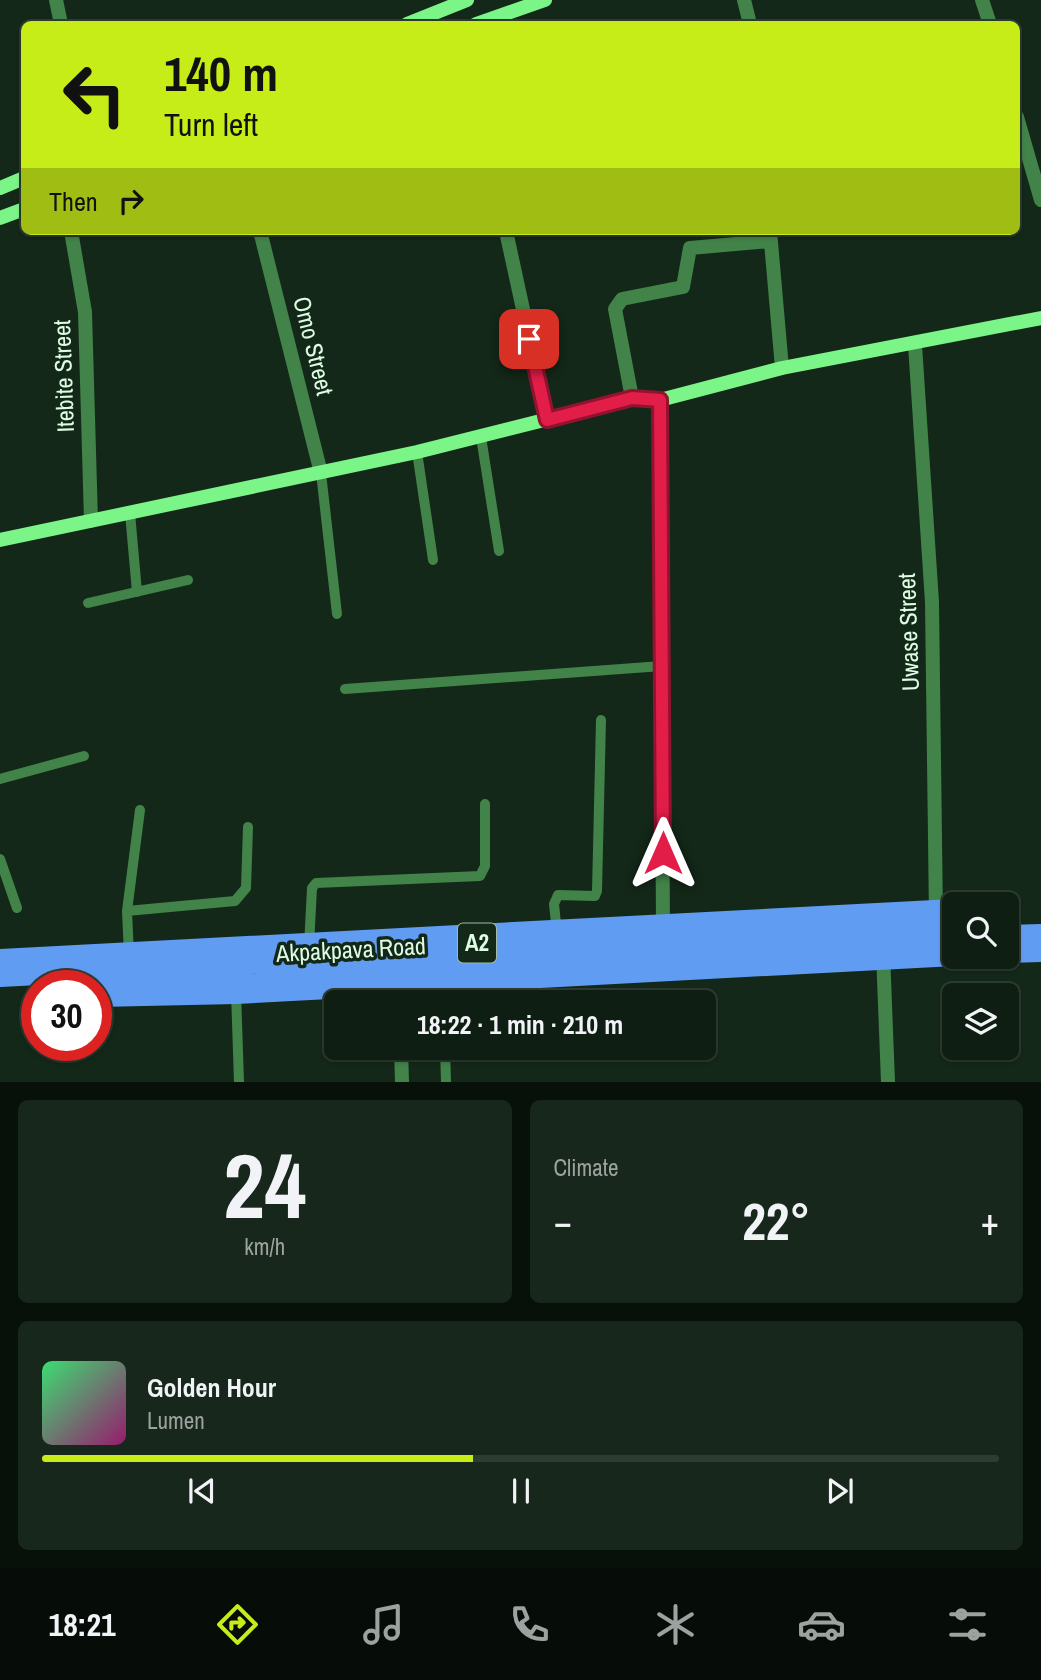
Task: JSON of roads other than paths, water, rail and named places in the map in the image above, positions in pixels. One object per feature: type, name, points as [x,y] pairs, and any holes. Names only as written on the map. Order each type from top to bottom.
[{"type":"highway","points":[[1019,917],[1041,917]]},
{"type":"highway","name":"Akpakpava Road","points":[[0,968],[663,933],[942,928]]},
{"type":"highway","name":"Akpakpava Road","points":[[112,988],[236,985],[443,987],[883,950],[942,930]]},
{"type":"highway","points":[[1019,944],[1041,943]]},
{"type":"highway","points":[[0,990],[21,989]]},
{"type":"street","points":[[56,0],[60,21]]},
{"type":"street","points":[[414,21],[467,0]]},
{"type":"street","points":[[485,21],[545,0]]},
{"type":"street","points":[[744,0],[749,21]]},
{"type":"street","points":[[982,0],[989,21]]},
{"type":"street","points":[[1020,127],[1041,200]]},
{"type":"street","points":[[0,188],[21,179]]},
{"type":"street","points":[[0,218],[21,210]]},
{"type":"street","name":"Itebite Street","points":[[72,235],[85,312],[91,522]]},
{"type":"street","name":"Omo Street","points":[[261,235],[321,472]]},
{"type":"street","points":[[507,235],[547,420]]},
{"type":"street","points":[[632,398],[615,309],[622,299],[683,287],[690,248],[770,236],[782,368]]},
{"type":"street","points":[[0,540],[417,452],[632,398],[660,400],[782,368],[915,345],[1041,318]]},
{"type":"street","name":"Uwase Street","points":[[915,345],[932,602],[946,892]]},
{"type":"street","points":[[660,400],[663,933]]},
{"type":"street","points":[[883,950],[888,1082]]},
{"type":"street","points":[[401,1060],[402,1082]]},
{"type":"lane","points":[[481,437],[499,551]]},
{"type":"lane","points":[[417,452],[433,560]]},
{"type":"lane","points":[[321,472],[337,614]]},
{"type":"lane","points":[[130,513],[137,592]]},
{"type":"lane","points":[[88,603],[188,580]]},
{"type":"lane","points":[[345,690],[662,666]]},
{"type":"lane","points":[[558,939],[554,904],[558,895],[595,896],[597,891],[601,720]]},
{"type":"lane","points":[[0,779],[84,756]]},
{"type":"lane","points":[[309,952],[312,888],[316,884],[480,876],[485,866],[485,804]]},
{"type":"lane","points":[[130,961],[127,911],[140,810]]},
{"type":"lane","points":[[127,911],[235,901],[246,888],[248,827]]},
{"type":"lane","points":[[0,859],[17,908]]},
{"type":"lane","points":[[236,985],[239,1082]]},
{"type":"lane","points":[[445,1060],[446,1082]]}]
